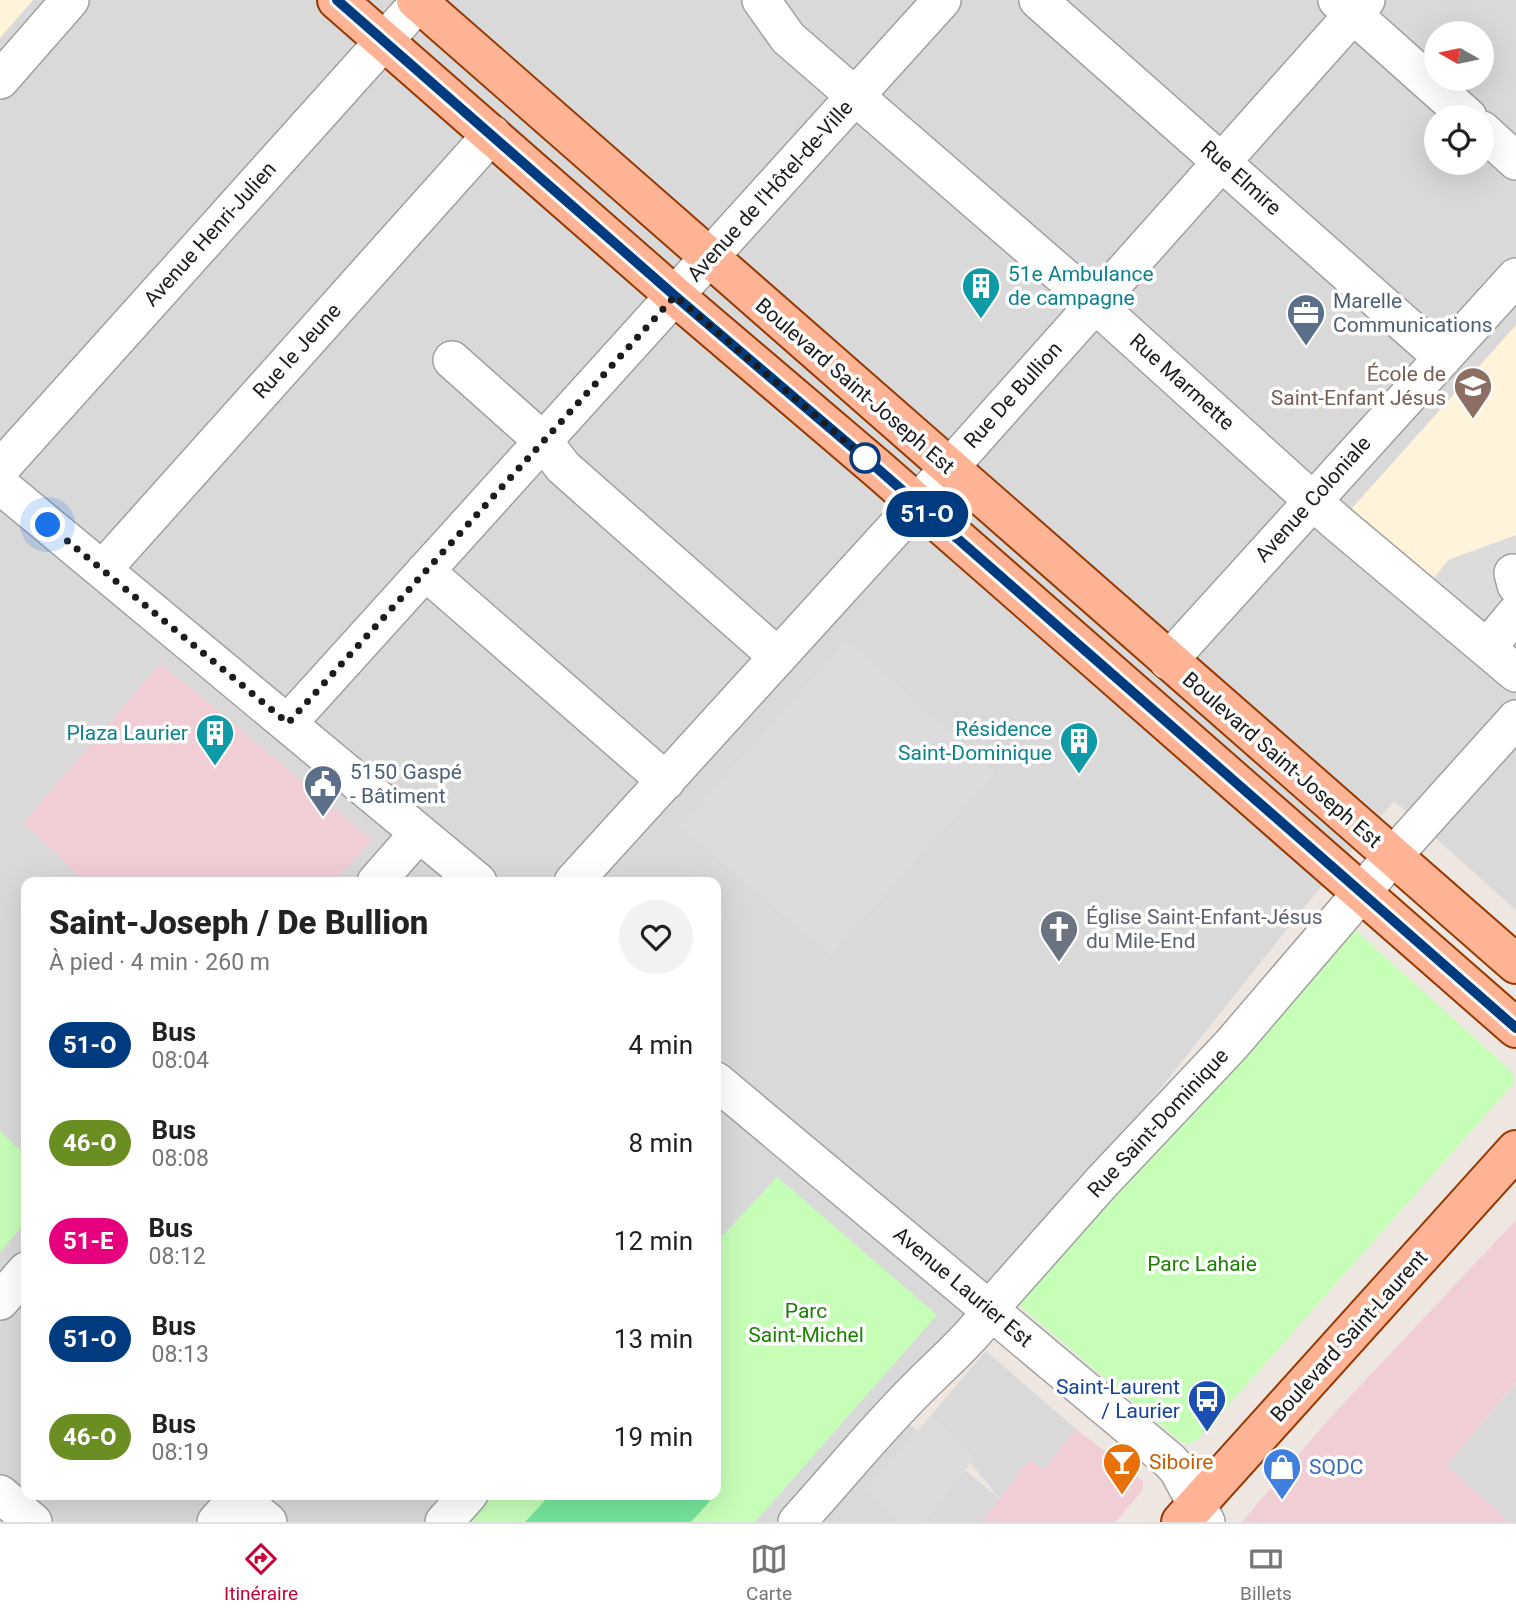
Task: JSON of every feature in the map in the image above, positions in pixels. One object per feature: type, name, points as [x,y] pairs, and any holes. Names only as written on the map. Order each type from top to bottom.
[{"type":"main road","points":[[337,0],[1516,1028]]},
{"type":"main road","name":"Boulevard Saint-Joseph Est","points":[[419,1],[1516,964]]},
{"type":"main road","name":"Boulevard Saint-Laurent","points":[[1195,1516],[1516,1150]]},
{"type":"street","points":[[0,80],[70,0]]},
{"type":"street","name":"Rue Marmette","points":[[761,0],[788,38],[1095,304],[1334,520],[1516,673]]},
{"type":"street","name":"Avenue de l'Hôtel-de-Ville","points":[[288,723],[942,0]]},
{"type":"street","name":"Rue Elmire","points":[[1038,0],[1443,358]]},
{"type":"street","name":"Avenue Henri-Julien","points":[[0,469],[419,1]]},
{"type":"street","points":[[1352,5],[1456,105]]},
{"type":"street","name":"Rue De Bullion","points":[[578,877],[1095,304],[1352,5]]},
{"type":"street","name":"Rue le Jeune","points":[[103,569],[492,134]]},
{"type":"street","points":[[1494,141],[1516,161]]},
{"type":"street","name":"Avenue Coloniale","points":[[1168,661],[1516,277]]},
{"type":"street","points":[[452,360],[544,442],[564,467],[777,656]]},
{"type":"street","points":[[0,485],[472,877]]},
{"type":"street","points":[[425,571],[666,781]]},
{"type":"street","points":[[1486,648],[1516,613]]},
{"type":"street","name":"Rue Saint-Dominique","points":[[797,1522],[992,1311],[1000,1297],[1083,1203],[1232,1044],[1392,857],[1516,719]]},
{"type":"street","points":[[380,877],[419,833]]},
{"type":"street","name":"Avenue Laurier Est","points":[[721,1085],[1170,1461],[1178,1470],[1195,1516]]},
{"type":"street","points":[[0,1301],[21,1277]]},
{"type":"street","points":[[0,1494],[33,1522]]},
{"type":"street","points":[[444,1522],[464,1500]]},
{"type":"street","points":[[232,1505],[268,1522]]},
{"type":"shaded area","points":[[0,0],[33,0],[0,38]]},
{"type":"shaded area","points":[[33,0],[1516,0],[1516,910],[1394,801],[1310,900],[1083,1186],[888,1406],[1000,1499],[931,1415],[986,1351],[1076,1429],[1044,1470],[986,1522],[0,1522],[0,38]]},
{"type":"shaded area","name":"École de Saint-Enfant Jésus","points":[[1516,325],[1516,658],[1345,516]]},
{"type":"shaded area","points":[[1516,535],[1516,648],[1434,578],[1448,560]]},
{"type":"shaded area","points":[[847,640],[995,773],[830,955],[680,826]]},
{"type":"shaded area","name":"Plaza Laurier","points":[[160,664],[372,840],[339,877],[81,877],[23,823]]},
{"type":"shaded area","points":[[1516,1220],[1516,1382],[1446,1466],[1510,1522],[1242,1522],[1328,1420]]},
{"type":"shaded area","points":[[1516,1383],[1516,1522],[1510,1522],[1446,1466]]},
{"type":"shaded area","points":[[931,1415],[964,1445],[974,1459],[924,1522],[899,1522],[865,1489]]},
{"type":"shaded area","points":[[1076,1429],[1143,1481],[1142,1491],[1115,1522],[982,1522],[1026,1463],[1033,1461],[1044,1470]]},
{"type":"green space","name":"Parc Lahaie","points":[[1351,926],[1513,1073],[1514,1083],[1198,1439],[1188,1444],[1181,1442],[1014,1301]]},
{"type":"green space","points":[[0,1131],[21,1150],[21,1228],[0,1252]]},
{"type":"green space","name":"Parc Saint-Michel","points":[[777,1177],[937,1315],[755,1522],[460,1522],[480,1500],[721,1500],[721,1238]]},
{"type":"green space","points":[[545,1500],[710,1501],[691,1522],[525,1522]]},
{"type":"bus line","name":"51-O","points":[[337,0],[1516,1028]]},
{"type":"place","name":"51e Ambulance de campagne","points":[[981,320]]},
{"type":"place","name":"Marelle Communications","points":[[1306,347]]},
{"type":"place","name":"École de Saint-Enfant Jésus","points":[[1473,420]]},
{"type":"place","name":"Plaza Laurier","points":[[215,767]]},
{"type":"place","name":"Résidence Saint-Dominique","points":[[1079,775]]},
{"type":"place","name":"5150 Gaspé - Bâtiment","points":[[323,818]]},
{"type":"place","name":"Église Saint-Enfant-Jésus du Mile-End","points":[[1059,963]]},
{"type":"place","name":"Saint-Laurent / Laurier","points":[[1207,1433]]},
{"type":"place","name":"Siboire","points":[[1122,1496]]},
{"type":"place","name":"SQDC","points":[[1282,1501]]},
{"type":"route","points":[[48,525],[288,723],[675,296],[865,458]]}]
